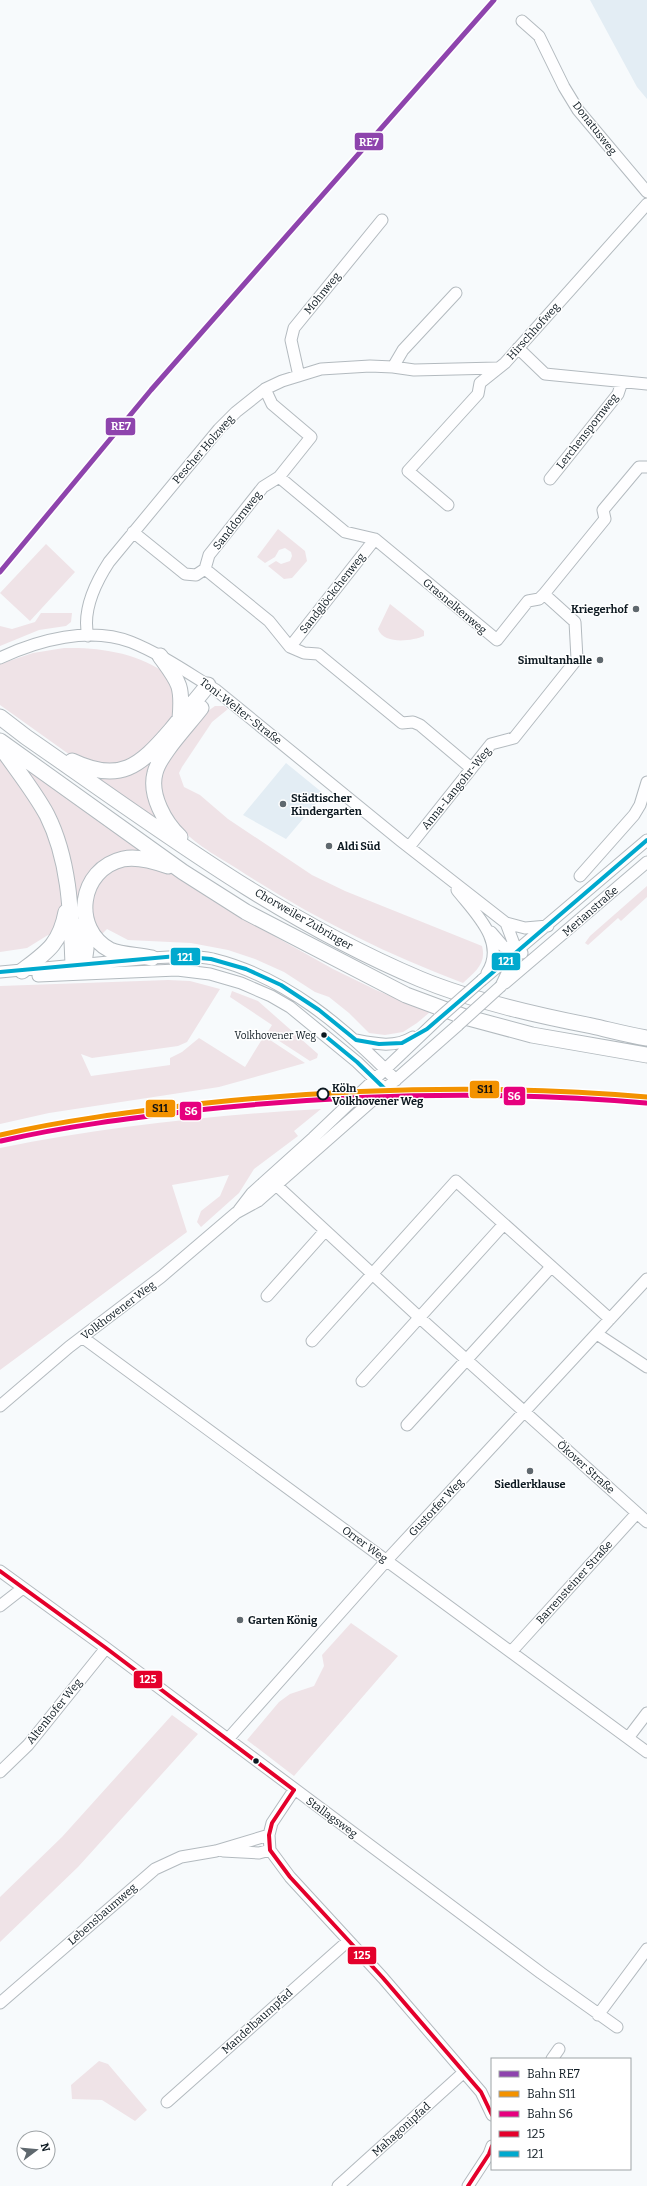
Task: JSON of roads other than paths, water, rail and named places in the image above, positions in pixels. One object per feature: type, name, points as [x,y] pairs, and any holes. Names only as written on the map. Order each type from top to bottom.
[{"type":"highway","points":[[160,656],[175,678],[182,694],[180,719]]},
{"type":"highway","points":[[26,737],[83,767],[111,771],[126,769],[139,763],[152,752],[180,719],[212,687]]},
{"type":"highway","points":[[204,860],[173,831],[162,813],[156,795],[154,773],[165,754],[212,687]]},
{"type":"highway","name":"Chorweiler Zubringer","points":[[0,717],[26,737],[204,860],[300,920],[382,962],[422,980],[543,1016],[644,1037]]},
{"type":"highway","name":"Chorweiler Zubringer","points":[[0,741],[183,872],[246,912],[406,995],[465,1017],[532,1035],[647,1055]]},
{"type":"highway","points":[[0,746],[47,815],[61,851],[80,968]]},
{"type":"highway","points":[[80,968],[86,949],[84,914],[90,884],[103,868],[115,862],[138,858],[158,862],[183,872]]},
{"type":"highway","points":[[22,971],[49,951],[58,938],[64,925],[68,901]]},
{"type":"highway","points":[[84,914],[98,941],[112,950],[152,958]]},
{"type":"street","name":"Donatusweg","points":[[522,21],[539,36],[578,110],[647,192]]},
{"type":"street","name":"Hirschhofweg","points":[[448,505],[408,471],[478,394],[480,382],[496,368],[505,363],[647,204]]},
{"type":"street","name":"Mohnweg","points":[[298,376],[291,340],[294,328],[382,220]]},
{"type":"street","points":[[393,366],[403,350],[456,293]]},
{"type":"street","name":"Lerchenspornweg","points":[[518,348],[545,374],[647,384]]},
{"type":"street","name":"Pescher Holzweg","points":[[88,636],[86,627],[89,607],[98,579],[133,532],[219,429],[236,412],[265,389],[298,376],[339,367],[393,366],[414,370],[496,368]]},
{"type":"street","name":"Lerchenspornweg","points":[[550,479],[618,394],[622,382]]},
{"type":"street","name":"Sanddornweg","points":[[205,569],[209,555],[263,487],[279,477],[311,437],[272,404],[265,389]]},
{"type":"street","name":"Grasnelkenweg","points":[[279,477],[345,532],[375,539],[497,640],[528,601],[539,599],[544,594],[605,519],[603,510],[639,467],[647,467]]},
{"type":"street","points":[[133,532],[185,574],[196,575],[205,569],[270,621],[290,647],[304,653],[318,654],[402,722],[413,722],[420,725],[472,768]]},
{"type":"street","name":"Sandglöckchenweg","points":[[290,647],[375,539]]},
{"type":"street","name":"Anna-Langohr-Weg","points":[[409,847],[491,744],[514,738],[577,659],[575,622],[544,594]]},
{"type":"street","name":"Toni-Welter-Straße","points":[[0,658],[28,646],[88,636],[112,636],[130,642],[160,656],[212,687],[409,847],[506,923],[525,928],[548,926]]},
{"type":"street","points":[[580,876],[634,814],[640,805],[647,782]]},
{"type":"street","name":"Merianstraße","points":[[517,952],[647,840]]},
{"type":"street","name":"Merianstraße","points":[[533,960],[647,862]]},
{"type":"street","name":"Toni-Welter-Straße","points":[[448,878],[503,946],[517,952],[531,954],[545,950]]},
{"type":"street","points":[[501,986],[517,952],[506,923]]},
{"type":"street","name":"Toni-Welter-Straße","points":[[482,980],[494,961],[495,949],[484,924]]},
{"type":"street","name":"Volkhovener Weg","points":[[0,1406],[82,1337],[161,1277],[236,1213],[252,1193],[375,1079],[381,1065],[394,1061],[439,1018],[482,980],[517,952]]},
{"type":"street","points":[[80,968],[177,956],[211,959],[246,969],[282,986],[319,1010],[356,1040],[396,1080]]},
{"type":"street","name":"Volkhovener Weg","points":[[236,1213],[258,1201],[275,1184],[353,1118],[501,986],[533,960]]},
{"type":"street","points":[[0,972],[80,968],[177,970],[232,980],[271,996],[290,1007],[357,1062],[385,1089]]},
{"type":"street","points":[[356,1040],[379,1044],[402,1043],[427,1029]]},
{"type":"street","points":[[312,1341],[456,1181],[610,1320]]},
{"type":"street","points":[[263,1183],[275,1184]]},
{"type":"street","name":"Ökover Straße","points":[[275,1184],[420,1318],[647,1522]]},
{"type":"street","points":[[362,1381],[504,1224]]},
{"type":"street","points":[[267,1296],[325,1231]]},
{"type":"street","points":[[407,1425],[551,1267]]},
{"type":"street","name":"Gustorfer Weg","points":[[228,1739],[387,1560],[647,1279]]},
{"type":"street","points":[[597,1334],[647,1367]]},
{"type":"street","name":"Orrer Weg","points":[[82,1337],[647,1752]]},
{"type":"street","name":"Barrensteiner Straße","points":[[512,1652],[637,1513]]},
{"type":"street","name":"Stallagsweg","points":[[0,1572],[106,1648],[294,1790],[598,2015],[617,2027]]},
{"type":"street","points":[[0,1606],[22,1588]]},
{"type":"street","name":"Altenhofer Weg","points":[[0,1772],[28,1744],[106,1648]]},
{"type":"street","points":[[628,1738],[647,1713]]},
{"type":"street","points":[[294,1790],[272,1823],[269,1835],[270,1850],[280,1865],[482,2092],[491,2114]]},
{"type":"street","name":"Lebensbaumweg","points":[[0,2003],[155,1870],[181,1857],[216,1851],[269,1835]]},
{"type":"street","name":"Lebensbaumweg","points":[[216,1851],[259,1853],[270,1850]]},
{"type":"street","name":"Mandelbaumpfad","points":[[167,2102],[348,1941]]},
{"type":"street","points":[[598,2015],[647,1949]]},
{"type":"street","points":[[553,2058],[560,2049]]},
{"type":"street","name":"Mahagonipfad","points":[[338,2186],[464,2072]]},
{"type":"street","points":[[468,2186],[485,2161],[491,2148]]},
{"type":"rail line","name":"RE7","points":[[0,572],[151,390],[494,0]]},
{"type":"rail line","name":"S11","points":[[0,1135],[73,1121],[148,1110],[309,1094],[365,1091],[478,1089],[534,1090],[647,1097]]},
{"type":"rail line","name":"S6","points":[[1,1141],[74,1127],[149,1116],[310,1100],[366,1097],[478,1095],[534,1096],[646,1103]]},
{"type":"place","name":"Kriegerhof","points":[[636,609]]},
{"type":"place","name":"Simultanhalle","points":[[600,660]]},
{"type":"place","name":"Städtischer Kindergarten","points":[[283,804]]},
{"type":"place","name":"Aldi Süd","points":[[329,846]]},
{"type":"place","name":"Volkhovener Weg","points":[[324,1035]]},
{"type":"place","name":"Köln Volkhovener Weg","points":[[323,1094]]},
{"type":"place","name":"Siedlerklause","points":[[530,1471]]},
{"type":"place","name":"Garten König","points":[[240,1620]]}]
